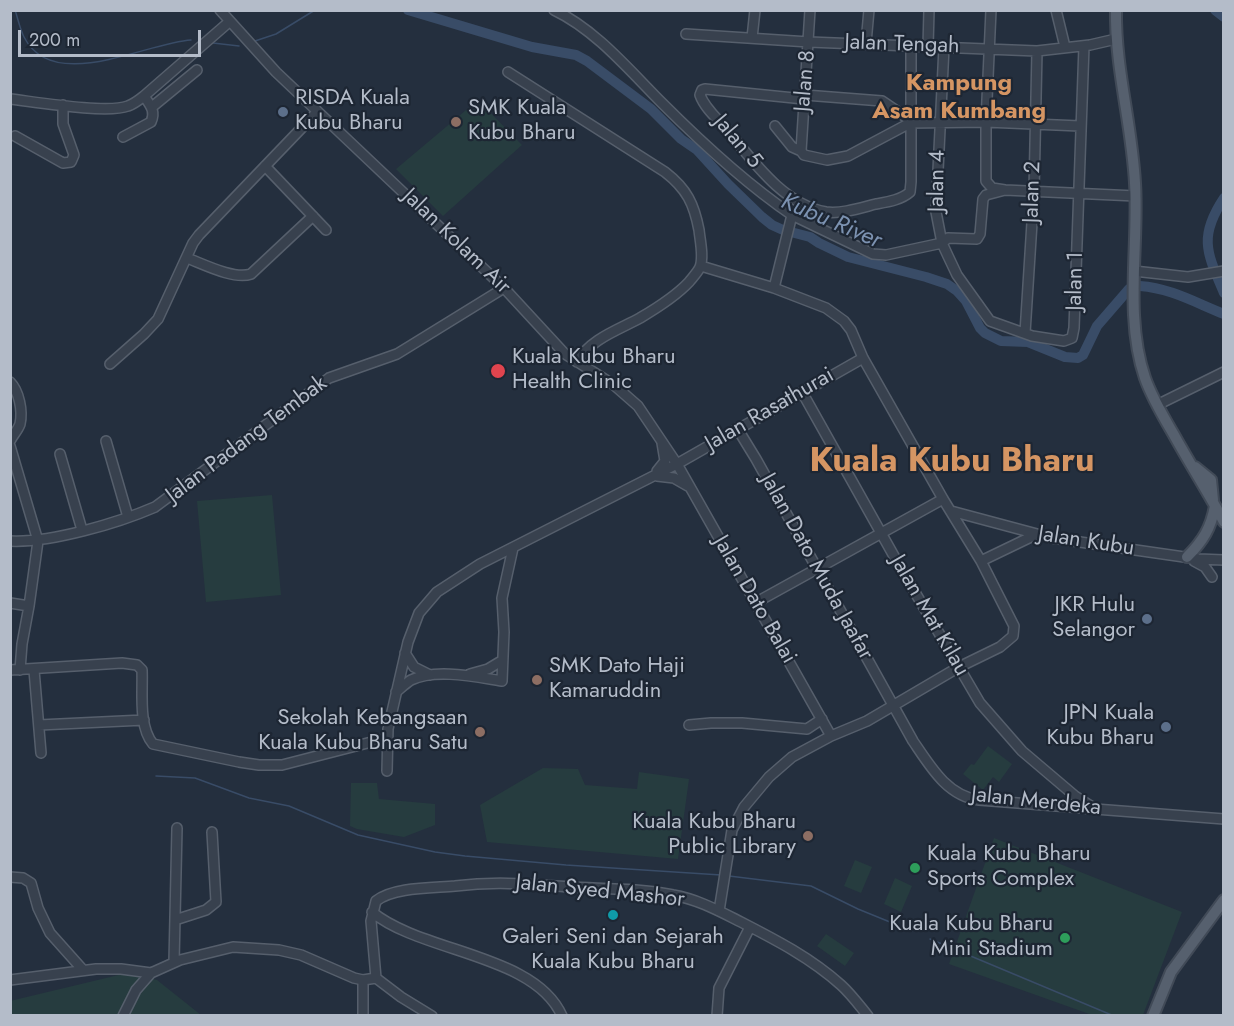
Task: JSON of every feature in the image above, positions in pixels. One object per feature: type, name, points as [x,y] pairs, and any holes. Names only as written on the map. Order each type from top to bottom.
[{"type":"main road","points":[[1116,10],[1116,39],[1136,196],[1134,271],[1139,353],[1144,377],[1157,405],[1190,463],[1211,480],[1214,504],[1212,522],[1205,538],[1187,557]]},
{"type":"main road","points":[[1214,504],[1224,522]]},
{"type":"main road","points":[[1153,1016],[1171,972],[1224,900]]},
{"type":"street","name":"Jalan Kolam Air","points":[[220,10],[276,72],[504,288],[565,354],[628,395],[646,416],[678,464]]},
{"type":"street","points":[[554,10],[585,30],[738,173],[792,214],[873,254],[886,255],[942,243],[948,238],[977,238],[980,234],[983,199],[993,192],[1005,190]]},
{"type":"street","points":[[752,38],[755,10]]},
{"type":"street","name":"Jalan 8","points":[[801,151],[810,10]]},
{"type":"street","points":[[866,43],[869,10]]},
{"type":"street","points":[[928,47],[929,10]]},
{"type":"street","points":[[991,10],[986,181],[992,188],[1005,190],[1136,196]]},
{"type":"street","points":[[1056,10],[1065,47]]},
{"type":"street","points":[[10,99],[63,105],[121,108],[130,106],[229,22]]},
{"type":"street","name":"Jalan Tengah","points":[[686,34],[809,42],[1037,51],[1084,46],[1116,39]]},
{"type":"street","name":"Jalan 5","points":[[804,97],[705,89],[700,95],[707,107],[764,175],[798,201],[827,212],[852,210],[908,194],[911,182],[911,46]]},
{"type":"street","name":"Jalan 1","points":[[942,243],[957,275],[986,316],[995,323],[1024,333],[1064,341],[1069,340],[1073,335],[1084,46]]},
{"type":"street","name":"Jalan 4","points":[[942,243],[936,212],[944,47]]},
{"type":"street","name":"Jalan 2","points":[[1024,333],[1034,191],[1037,51]]},
{"type":"street","points":[[152,107],[197,70]]},
{"type":"street","points":[[508,72],[666,172],[680,183],[694,210],[700,238],[700,266],[683,288],[652,311],[588,347],[577,362]]},
{"type":"street","points":[[123,136],[151,122],[152,107],[144,96]]},
{"type":"street","points":[[804,97],[882,101],[910,122]]},
{"type":"street","points":[[15,136],[63,163],[71,162],[74,155],[63,124],[63,105]]},
{"type":"street","points":[[110,364],[149,330],[158,319],[193,243],[199,235],[317,112]]},
{"type":"street","points":[[775,126],[792,147],[810,157],[838,159],[873,144],[910,122],[1080,126]]},
{"type":"street","points":[[265,166],[326,230]]},
{"type":"street","points":[[774,288],[792,214]]},
{"type":"street","points":[[187,258],[232,274],[246,276],[251,274],[313,216]]},
{"type":"street","points":[[700,266],[774,288],[826,308],[844,321],[858,342],[863,358],[943,499],[981,561],[1015,631],[1009,641],[959,667],[894,706],[851,729],[831,736],[792,758],[760,786],[744,807],[732,830],[724,868],[719,911]]},
{"type":"street","points":[[1134,271],[1188,277],[1222,271]]},
{"type":"street","name":"Jalan Padang Tembak","points":[[10,541],[38,541],[82,530],[128,517],[165,502],[329,378],[397,354],[504,288]]},
{"type":"street","name":"Jalan Rasathurai","points":[[387,771],[387,738],[405,653],[419,613],[437,592],[480,564],[678,464],[737,428],[863,358]]},
{"type":"street","points":[[1157,405],[1224,372]]},
{"type":"street","points":[[10,382],[16,391],[21,417],[18,430],[10,441]]},
{"type":"street","name":"Jalan Mat Kilau","points":[[802,392],[880,532],[980,703],[1022,750],[1075,796],[1096,809]]},
{"type":"street","name":"Jalan Dato Muda Jaafar","points":[[737,428],[894,706]]},
{"type":"street","points":[[106,441],[128,517]]},
{"type":"street","points":[[651,477],[668,476],[688,484],[692,455],[680,453],[664,443]]},
{"type":"street","points":[[651,477],[663,465],[664,443]]},
{"type":"street","points":[[10,446],[38,541],[29,606],[15,670],[122,663],[137,665],[142,670],[144,720],[153,744],[259,765],[293,763],[387,738]]},
{"type":"street","points":[[60,454],[82,530]]},
{"type":"street","name":"Jalan Dato Balai","points":[[678,464],[831,736]]},
{"type":"street","points":[[755,603],[943,499]]},
{"type":"street","name":"Jalan Kubu","points":[[951,511],[1035,535],[1187,557],[1224,560]]},
{"type":"street","points":[[1005,527],[1011,545]]},
{"type":"street","points":[[981,561],[1035,535]]},
{"type":"street","points":[[396,692],[414,679],[430,675],[465,675],[502,681],[504,632],[502,598],[513,548]]},
{"type":"street","points":[[988,576],[997,553]]},
{"type":"street","points":[[1187,557],[1205,567],[1212,577]]},
{"type":"street","points":[[10,603],[29,606]]},
{"type":"street","points":[[405,653],[414,668],[430,675]]},
{"type":"street","points":[[465,675],[488,669],[503,660]]},
{"type":"street","points":[[34,670],[41,753]]},
{"type":"street","name":"Jalan Merdeka","points":[[894,706],[913,741],[935,773],[966,797],[979,800],[1224,819]]},
{"type":"street","points":[[689,725],[742,723],[807,729],[822,719]]},
{"type":"street","points":[[39,725],[144,720]]},
{"type":"street","points":[[1074,808],[1075,796]]},
{"type":"street","points":[[174,962],[177,828]]},
{"type":"street","points":[[175,920],[206,910],[216,902],[212,832]]},
{"type":"street","points":[[10,877],[23,878],[32,883],[38,908],[50,933],[82,970]]},
{"type":"street","name":"Jalan Syed Mashor","points":[[372,912],[376,901],[391,893],[484,882],[673,895],[719,911],[794,950],[841,986],[868,1016]]},
{"type":"street","points":[[372,912],[376,978]]},
{"type":"street","points":[[372,912],[401,931],[502,965],[553,1000],[562,1016]]},
{"type":"street","points":[[717,1016],[719,988],[750,927]]},
{"type":"street","points":[[123,1016],[136,990],[152,973],[174,962],[233,947],[251,947],[301,955],[363,980],[376,978],[432,1016]]},
{"type":"street","points":[[10,980],[82,970],[121,969],[152,973]]},
{"type":"street","points":[[363,980],[363,1016]]},
{"type":"green space","points":[[478,100],[522,145],[443,216],[396,169]]},
{"type":"green space","points":[[272,495],[281,595],[206,602],[197,501]]},
{"type":"green space","points":[[988,746],[1012,764],[999,782],[993,777],[983,790],[963,774],[971,764],[974,765]]},
{"type":"green space","points":[[543,768],[578,769],[585,785],[637,789],[639,772],[689,779],[678,859],[487,842],[480,805]]},
{"type":"green space","points":[[351,783],[377,783],[379,799],[435,804],[435,825],[404,837],[350,826]]},
{"type":"green space","name":"Kuala Kubu Bharu Mini Stadium","points":[[994,838],[1182,912],[1143,1015],[1092,1015],[949,964]]},
{"type":"green space","points":[[855,860],[872,867],[861,893],[844,886]]},
{"type":"green space","points":[[895,878],[912,886],[901,912],[884,904]]},
{"type":"green space","points":[[826,934],[854,953],[845,966],[817,946]]},
{"type":"green space","points":[[127,973],[157,980],[201,1015],[11,1015],[10,1001]]},
{"type":"waterway","name":"Kubu River","points":[[15,10],[24,37],[38,54],[56,62],[77,64],[101,61],[191,40]]},
{"type":"waterway","name":"Kubu River","points":[[255,41],[276,34],[315,10]]},
{"type":"waterway","name":"Kubu River","points":[[408,10],[532,47],[576,55],[587,61],[651,109],[681,139],[697,150],[728,184],[772,225],[810,237],[848,257],[947,284],[966,301],[980,328],[1001,341],[1028,342],[1065,357],[1078,358],[1083,355],[1097,326],[1129,289]]},
{"type":"waterway","points":[[1215,10],[1224,17]]},
{"type":"waterway","name":"Kubu River","points":[[213,43],[239,46]]},
{"type":"waterway","points":[[1224,198],[1208,235],[1213,267],[1224,293]]},
{"type":"waterway","name":"Kubu River","points":[[1140,286],[1172,293],[1224,314]]},
{"type":"waterway","points":[[156,776],[195,778],[249,798],[289,806],[358,835],[435,852],[566,865],[721,875]]},
{"type":"waterway","points":[[729,876],[811,886],[858,909],[912,931]]},
{"type":"waterway","points":[[930,939],[1114,1016]]},
{"type":"place","name":"RISDA Kuala Kubu Bharu","points":[[283,112]]},
{"type":"place","name":"SMK Kuala Kubu Bharu","points":[[456,122]]},
{"type":"place","name":"Kuala Kubu Bharu Health Clinic","points":[[498,371]]},
{"type":"place","name":"JKR Hulu Selangor","points":[[1147,619]]},
{"type":"place","name":"SMK Dato Haji Kamaruddin","points":[[537,680]]},
{"type":"place","name":"JPN Kuala Kubu Bharu","points":[[1166,727]]},
{"type":"place","name":"Sekolah Kebangsaan Kuala Kubu Bharu Satu","points":[[480,732]]},
{"type":"place","name":"Kuala Kubu Bharu Public Library","points":[[808,836]]},
{"type":"place","name":"Kuala Kubu Bharu Sports Complex","points":[[915,868]]},
{"type":"place","name":"Galeri Seni dan Sejarah Kuala Kubu Bharu","points":[[613,915]]},
{"type":"place","name":"Kuala Kubu Bharu Mini Stadium","points":[[1065,938]]},
{"type":"district","name":"Kampung Asam Kumbang","points":[[959,98]]},
{"type":"district","name":"Kuala Kubu Bharu","points":[[952,463]]}]
